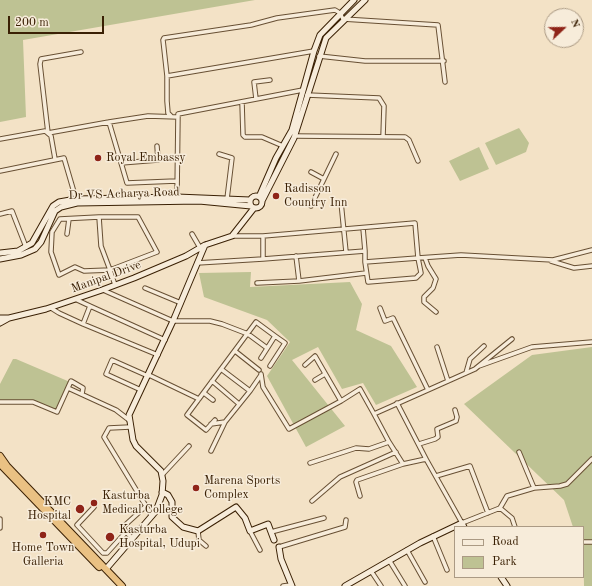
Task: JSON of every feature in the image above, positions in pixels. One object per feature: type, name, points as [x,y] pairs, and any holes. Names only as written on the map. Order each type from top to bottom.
[{"type":"highway","points":[[0,456],[7,466],[106,569],[119,585]]},
{"type":"highway","points":[[0,464],[119,585]]},
{"type":"street","points":[[260,199],[295,136],[314,50],[320,35],[354,0]]},
{"type":"street","points":[[252,205],[260,207],[260,199],[283,146],[292,130],[326,38],[365,0]]},
{"type":"street","points":[[171,116],[168,113],[167,76],[163,40],[166,37],[251,25],[277,18],[334,10],[340,13],[343,20]]},
{"type":"street","points":[[343,20],[438,25],[444,61],[445,82]]},
{"type":"street","points":[[167,76],[314,50]]},
{"type":"street","points":[[55,159],[51,136],[48,133],[40,64],[41,60],[81,52]]},
{"type":"street","points":[[319,56],[365,61],[444,61]]},
{"type":"street","points":[[256,100],[254,82],[270,80]]},
{"type":"street","points":[[177,197],[178,114],[242,102],[305,93],[379,98],[384,106],[383,137]]},
{"type":"street","points":[[242,102],[243,135],[245,137],[262,137],[283,146]]},
{"type":"street","points":[[0,139],[41,130],[48,133],[148,116],[178,117]]},
{"type":"street","points":[[109,122],[127,184],[176,181]]},
{"type":"street","points":[[295,136],[407,138],[418,161]]},
{"type":"street","points":[[121,163],[158,160],[158,146]]},
{"type":"street","points":[[219,154],[232,158],[227,199]]},
{"type":"street","points":[[311,206],[336,154]]},
{"type":"street","points":[[0,171],[64,158],[76,199]]},
{"type":"street","points":[[311,172],[324,179]]},
{"type":"street","name":"Dr VS Acharya Road","points":[[26,247],[32,243],[53,206],[58,202],[76,199],[104,202],[177,197],[227,199],[252,205]]},
{"type":"street","points":[[245,220],[252,205],[253,197],[260,199]]},
{"type":"street","name":"Dr VS Acharya Road","points":[[0,259],[22,255],[35,249],[41,242],[55,211],[61,207],[77,203],[199,201],[252,205]]},
{"type":"street","points":[[341,202],[346,252]]},
{"type":"street","points":[[232,236],[252,205]]},
{"type":"street","points":[[0,214],[12,211],[26,247],[18,251],[0,253]]},
{"type":"street","points":[[99,217],[101,246],[115,285]]},
{"type":"street","points":[[99,217],[138,217],[157,252],[110,270],[84,271],[74,266],[59,275],[51,252],[52,232],[60,219],[99,217]]},
{"type":"street","points":[[66,234],[69,219]]},
{"type":"street","points":[[232,236],[263,236],[415,223],[421,273],[416,278],[368,282],[363,228]]},
{"type":"street","points":[[192,234],[199,246]]},
{"type":"street","name":"Manipal Drive","points":[[9,318],[51,308],[102,290],[186,256],[199,246],[232,236]]},
{"type":"street","points":[[263,236],[263,259]]},
{"type":"street","points":[[106,569],[152,516],[160,503],[162,492],[161,471],[132,440],[129,415],[165,340],[205,245]]},
{"type":"street","points":[[365,262],[461,255],[553,260],[592,250]]},
{"type":"street","points":[[197,264],[365,251]]},
{"type":"street","points":[[296,256],[299,281]]},
{"type":"street","points":[[426,258],[428,266],[436,279],[433,288],[424,298],[424,302],[436,312]]},
{"type":"street","points":[[546,259],[574,268],[592,266]]},
{"type":"street","points":[[256,283],[299,281],[366,273]]},
{"type":"street","points":[[145,288],[181,303]]},
{"type":"street","points":[[102,290],[173,322],[210,321],[248,334],[267,348]]},
{"type":"street","points":[[75,299],[165,340]]},
{"type":"street","points":[[83,324],[90,306]]},
{"type":"street","points":[[51,308],[83,324],[158,355]]},
{"type":"street","points":[[380,308],[385,321],[393,318],[428,390]]},
{"type":"street","points":[[0,318],[9,318]]},
{"type":"street","points":[[0,323],[9,318]]},
{"type":"street","points":[[215,420],[206,430],[187,415],[256,322],[285,343],[270,366]]},
{"type":"street","points":[[261,358],[275,336]]},
{"type":"street","points":[[479,366],[512,339]]},
{"type":"street","points":[[374,414],[479,366],[532,347],[592,342]]},
{"type":"street","points":[[466,373],[470,359],[484,346]]},
{"type":"street","points":[[437,347],[448,381]]},
{"type":"street","points":[[235,351],[259,370]]},
{"type":"street","points":[[305,365],[315,356],[341,401]]},
{"type":"street","points":[[141,390],[106,374],[112,360],[199,399]]},
{"type":"street","points":[[221,370],[250,391]]},
{"type":"street","points":[[211,451],[225,422],[250,391],[261,374],[263,387],[289,429],[360,389],[389,442],[403,464]]},
{"type":"street","points":[[315,380],[326,374]]},
{"type":"street","points":[[0,402],[33,402],[57,412],[71,381],[83,388],[82,394]]},
{"type":"street","points":[[212,381],[240,404]]},
{"type":"street","points":[[68,388],[116,410],[129,420]]},
{"type":"street","points":[[204,393],[213,400]]},
{"type":"street","points":[[397,403],[463,525],[488,512],[500,508],[507,496],[534,488],[567,484],[592,459]]},
{"type":"street","points":[[419,444],[438,437],[437,429],[456,421],[457,417],[455,410]]},
{"type":"street","points":[[211,424],[225,422]]},
{"type":"street","points":[[130,426],[109,428],[104,437],[152,516]]},
{"type":"street","points":[[310,463],[356,448],[369,449],[389,442]]},
{"type":"street","points":[[162,475],[189,446]]},
{"type":"street","points":[[312,501],[340,477],[396,452]]},
{"type":"street","points":[[519,452],[534,488]]},
{"type":"street","points":[[360,496],[356,482],[358,480],[403,464],[426,459]]},
{"type":"street","points":[[436,476],[470,466],[488,512]]},
{"type":"street","points":[[162,492],[168,495],[172,502],[172,517],[183,527],[198,531],[236,507],[245,518],[260,550]]},
{"type":"street","points":[[132,538],[123,527],[146,506]]},
{"type":"street","points":[[94,507],[77,525],[103,553],[107,553],[126,532]]},
{"type":"street","points":[[500,508],[512,518],[515,526]]},
{"type":"street","points":[[271,532],[324,518]]},
{"type":"street","points":[[0,519],[0,528]]},
{"type":"street","points":[[283,586],[292,586],[288,572],[281,559],[279,547],[345,526],[346,520]]},
{"type":"street","points":[[250,531],[268,524],[274,540]]},
{"type":"street","points":[[345,586],[433,536],[454,528]]},
{"type":"street","points":[[198,531],[199,540],[206,546]]},
{"type":"street","points":[[433,536],[447,570]]},
{"type":"street","points":[[407,550],[425,582]]},
{"type":"street","points":[[389,560],[405,586]]},
{"type":"street","points":[[371,571],[381,586]]},
{"type":"green space","points":[[0,0],[255,0],[23,40],[26,117],[0,122]]},
{"type":"green space","points":[[519,128],[529,143],[526,152],[496,165],[485,143]]},
{"type":"green space","points":[[479,147],[489,169],[460,181],[449,161]]},
{"type":"green space","points":[[251,272],[250,287],[350,282],[362,304],[356,330],[391,346],[417,387],[376,405],[363,383],[342,389],[318,347],[292,360],[345,426],[306,447],[267,376],[290,342],[267,320],[204,297],[199,273]]},
{"type":"green space","points":[[592,347],[592,586],[584,586],[584,526],[573,526],[564,500],[464,404],[532,355]]},
{"type":"green space","points":[[13,359],[70,382],[57,411],[33,402],[0,402],[0,384]]},
{"type":"place","name":"Royal Embassy","points":[[98,158]]},
{"type":"place","name":"Radisson Country Inn","points":[[276,196]]},
{"type":"place","name":"Marena Sports Complex","points":[[196,488]]},
{"type":"place","name":"Kasturba Medical College","points":[[94,503]]},
{"type":"place","name":"KMC Hospital","points":[[80,509]]},
{"type":"place","name":"Home Town Galleria","points":[[43,535]]},
{"type":"place","name":"Kasturba Hospital, Udupi","points":[[110,537]]}]
